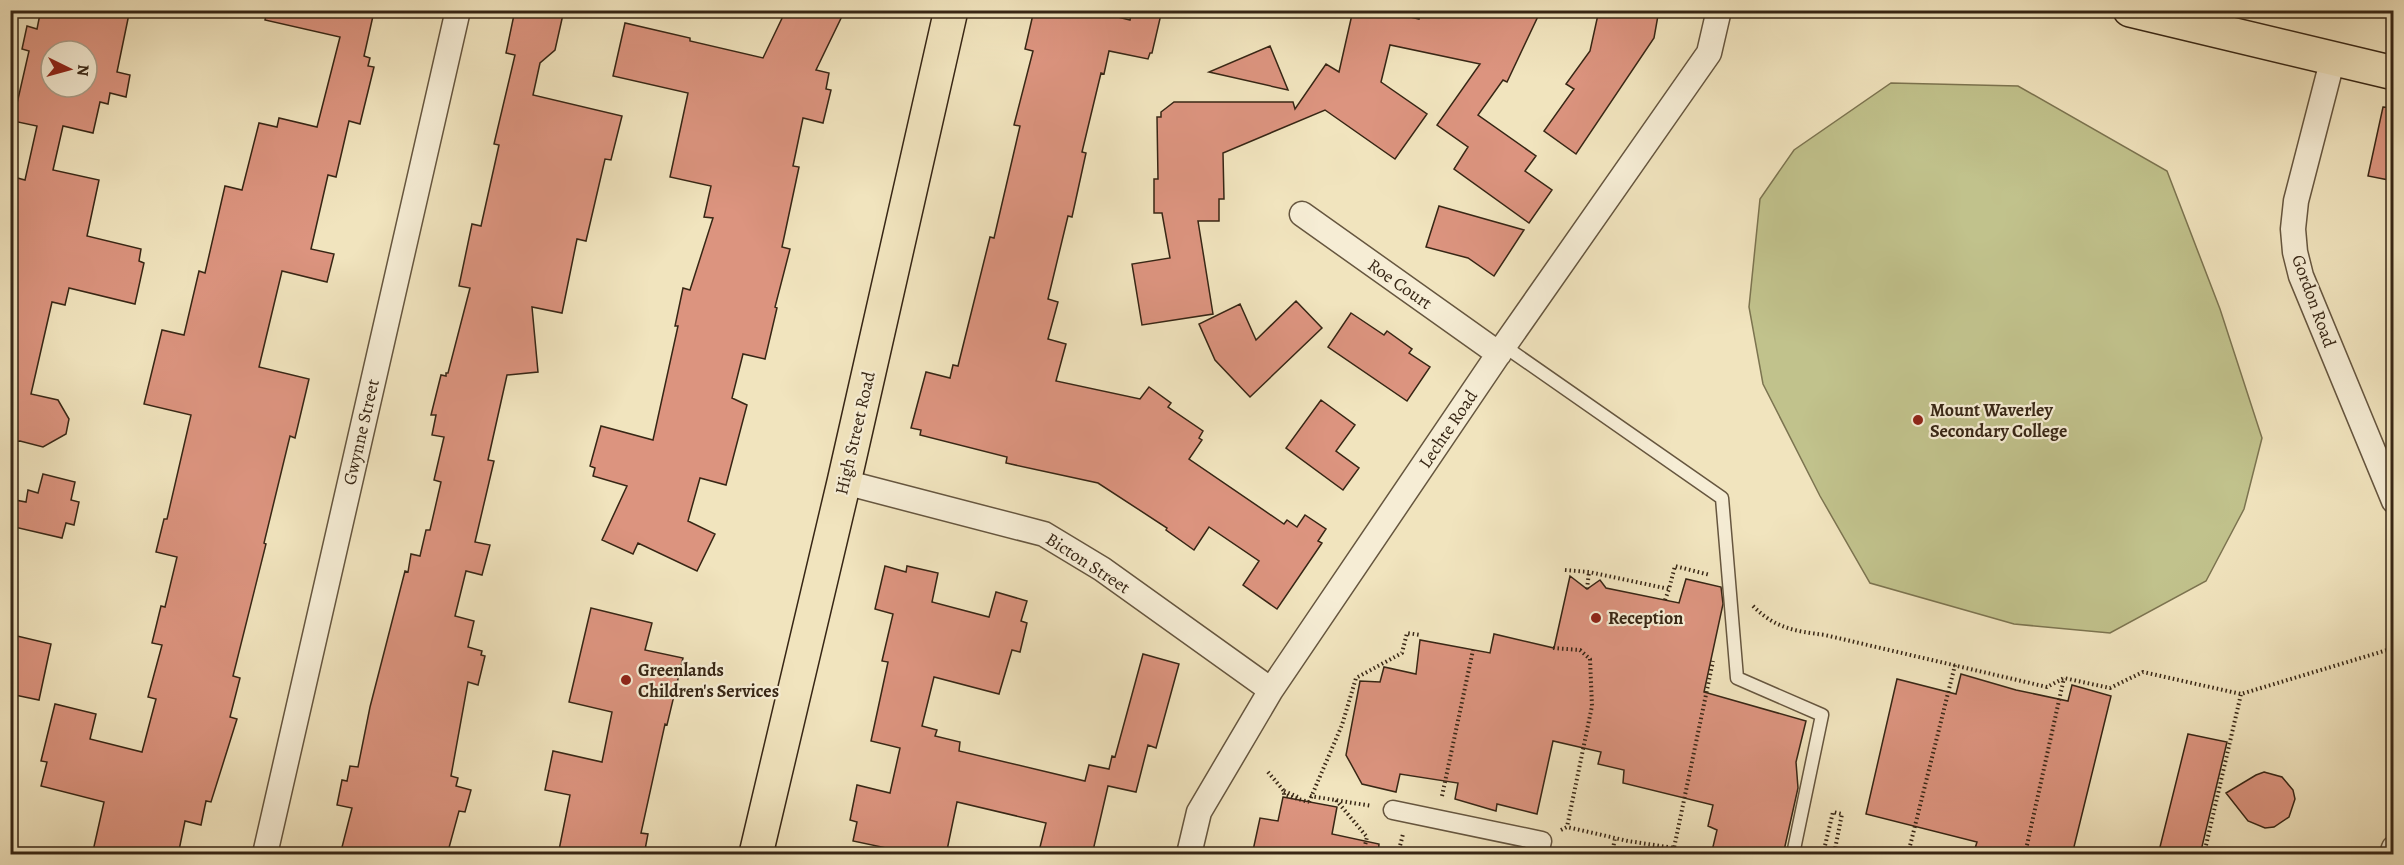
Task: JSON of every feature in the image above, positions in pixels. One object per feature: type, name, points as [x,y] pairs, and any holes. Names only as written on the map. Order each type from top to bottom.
[{"type":"main road","name":"High Street Road","points":[[756,855],[844,482],[951,10]]},
{"type":"main road","points":[[2130,10],[2394,73]]},
{"type":"street","name":"Gwynne Street","points":[[265,855],[458,10]]},
{"type":"street","name":"Lechte Road","points":[[1189,855],[1199,812],[1270,690],[1502,350],[1709,53],[1719,10]]},
{"type":"street","name":"Gordon Road","points":[[2333,58],[2296,201],[2293,229],[2295,252],[2301,276],[2394,501]]},
{"type":"street","name":"Roe Court","points":[[1302,214],[1502,350]]},
{"type":"street","name":"Bicton Street","points":[[844,482],[1044,534],[1102,570],[1270,690]]},
{"type":"street","points":[[1393,810],[1542,841],[1539,855]]},
{"type":"street","points":[[2392,855],[2394,848]]},
{"type":"lane","points":[[1502,350],[1722,498],[1737,678],[1822,715],[1793,855]]},
{"type":"path","points":[[1665,600],[1675,566],[1716,577]]},
{"type":"path","points":[[1565,570],[1589,572],[1669,589]]},
{"type":"path","points":[[1587,589],[1589,572]]},
{"type":"path","points":[[1729,583],[1763,616],[1791,631],[1825,635],[2047,687],[2064,678],[2110,688],[2143,672],[2241,694],[2394,648]]},
{"type":"path","points":[[1268,772],[1284,791],[1284,795],[1309,802],[1342,725],[1356,678],[1402,653],[1407,633],[1420,635]]},
{"type":"path","points":[[1553,648],[1580,650],[1590,659],[1592,706],[1567,827],[1704,855]]},
{"type":"path","points":[[1437,819],[1473,650]]},
{"type":"path","points":[[1908,855],[1955,665]]},
{"type":"path","points":[[2025,855],[2064,678]]},
{"type":"path","points":[[2204,855],[2241,694]]},
{"type":"path","points":[[1674,848],[1703,714]]},
{"type":"path","points":[[1310,796],[1351,802]]},
{"type":"path","points":[[1335,800],[1366,837],[1363,855]]},
{"type":"path","points":[[1823,855],[1833,812],[1842,814],[1834,855]]},
{"type":"path","points":[[1612,855],[1616,838]]},
{"type":"green space","points":[[1891,83],[2018,86],[2167,171],[2220,309],[2262,438],[2244,509],[2206,581],[2110,633],[2014,624],[1870,583],[1820,496],[1763,384],[1749,307],[1760,199],[1794,150]]},
{"type":"building","points":[[51,10],[114,10],[129,14],[117,72],[130,75],[126,97],[110,93],[108,104],[100,102],[93,133],[63,126],[53,170],[99,180],[87,236],[141,249],[139,261],[144,263],[135,304],[69,288],[65,305],[52,302],[31,394],[58,400],[69,419],[66,434],[43,447],[20,441],[10,442],[10,176],[25,180],[37,126],[13,121],[29,51],[22,49],[27,26],[37,29],[40,14],[50,16]]},
{"type":"building","points":[[267,10],[351,10],[373,16],[364,56],[370,58],[368,66],[374,67],[360,124],[349,121],[336,177],[328,175],[311,249],[334,254],[327,282],[282,271],[259,367],[309,379],[295,438],[290,436],[233,676],[240,678],[230,717],[237,719],[211,802],[206,801],[201,825],[185,821],[178,855],[110,855],[93,851],[104,802],[41,786],[47,762],[41,761],[55,704],[96,714],[90,739],[142,752],[156,699],[148,697],[162,645],[152,643],[161,606],[165,607],[177,557],[156,552],[164,519],[167,519],[191,415],[144,404],[162,330],[184,335],[199,271],[205,273],[225,186],[242,190],[259,123],[277,127],[279,118],[317,127],[340,37],[265,20]]},
{"type":"building","points":[[515,10],[564,10],[555,50],[540,63],[533,95],[622,116],[611,160],[605,159],[586,241],[577,239],[562,313],[532,307],[538,372],[507,375],[488,460],[494,461],[475,542],[490,545],[482,575],[466,571],[455,616],[474,621],[468,647],[482,651],[481,655],[485,656],[478,685],[468,682],[451,776],[458,778],[456,786],[471,790],[465,812],[459,811],[447,855],[340,855],[352,808],[337,805],[342,780],[347,781],[350,766],[358,767],[370,707],[405,571],[408,572],[411,554],[420,556],[426,530],[430,530],[441,482],[434,480],[444,437],[432,435],[436,415],[431,415],[441,375],[446,376],[448,373],[470,288],[459,286],[472,224],[481,226],[499,145],[494,144],[515,55],[506,53]]},
{"type":"building","points":[[786,10],[845,10],[816,70],[829,73],[826,89],[831,90],[823,123],[803,118],[793,166],[799,167],[782,247],[790,249],[765,359],[743,354],[732,398],[747,405],[726,485],[700,478],[688,521],[715,534],[697,571],[638,543],[633,554],[602,540],[627,486],[593,476],[595,468],[590,466],[601,426],[653,440],[678,326],[675,326],[683,288],[690,290],[713,218],[704,217],[711,186],[670,177],[688,93],[613,76],[625,23],[763,58]]},
{"type":"building","points":[[1034,10],[1090,10],[1130,20],[1132,10],[1162,10],[1152,53],[1148,59],[1109,51],[1104,74],[1101,73],[1082,152],[1086,153],[1072,217],[1068,216],[1048,299],[1058,302],[1048,339],[1066,344],[1056,381],[1140,399],[1149,387],[1171,403],[1168,407],[1203,431],[1199,438],[1202,440],[1189,459],[1284,524],[1287,520],[1297,527],[1305,515],[1326,529],[1318,541],[1322,543],[1277,609],[1243,585],[1259,561],[1209,527],[1194,550],[1166,530],[1167,528],[1098,483],[1006,463],[1007,457],[920,435],[921,430],[911,428],[926,372],[950,378],[953,365],[958,366],[990,237],[994,238],[1020,126],[1014,125],[1033,51],[1025,49]]},
{"type":"building","points":[[1353,10],[1381,10],[1419,19],[1421,11],[1448,17],[1449,10],[1541,10],[1507,82],[1503,80],[1478,115],[1536,156],[1525,171],[1552,190],[1529,223],[1454,169],[1468,147],[1437,125],[1480,64],[1390,45],[1381,82],[1427,114],[1395,159],[1325,110],[1223,153],[1224,199],[1219,199],[1219,221],[1198,221],[1213,314],[1142,325],[1132,264],[1170,258],[1162,213],[1154,213],[1154,179],[1158,179],[1157,117],[1161,117],[1161,112],[1174,102],[1293,102],[1295,109],[1326,64],[1339,72]]},
{"type":"building","points":[[1599,10],[1659,10],[1654,38],[1576,154],[1544,131],[1574,89],[1566,84],[1590,51]]},
{"type":"building","points":[[1270,46],[1288,90],[1209,72]]},
{"type":"building","points":[[2383,107],[2394,108],[2394,181],[2368,176]]},
{"type":"building","points":[[1439,206],[1524,230],[1494,276],[1468,258],[1426,247]]},
{"type":"building","points":[[1296,301],[1322,328],[1250,397],[1215,360],[1199,324],[1240,304],[1256,340]]},
{"type":"building","points":[[1351,313],[1384,335],[1387,331],[1412,349],[1409,353],[1430,367],[1407,401],[1328,347]]},
{"type":"building","points":[[1321,400],[1355,425],[1336,451],[1359,468],[1343,490],[1286,448]]},
{"type":"building","points":[[43,474],[75,482],[71,500],[79,502],[74,525],[66,523],[62,538],[10,526],[10,499],[26,502],[28,490],[38,493]]},
{"type":"building","points":[[885,566],[906,572],[907,566],[938,573],[932,602],[989,617],[996,592],[1027,601],[1021,621],[1027,623],[1020,652],[1012,650],[999,694],[934,677],[922,726],[937,730],[935,736],[960,742],[959,751],[1085,781],[1089,765],[1109,769],[1112,756],[1115,757],[1143,654],[1179,664],[1156,748],[1148,745],[1136,792],[1108,786],[1092,855],[1038,855],[1046,823],[957,802],[946,855],[895,855],[896,850],[853,841],[857,822],[850,820],[857,785],[890,793],[900,748],[871,741],[888,662],[882,661],[893,614],[875,609]]},
{"type":"building","points":[[1570,576],[1587,589],[1600,580],[1606,588],[1679,603],[1686,579],[1721,587],[1723,604],[1704,692],[1806,721],[1796,762],[1798,788],[1783,855],[1711,855],[1717,830],[1708,826],[1713,805],[1623,783],[1624,770],[1598,764],[1601,752],[1553,741],[1537,814],[1497,804],[1496,811],[1455,799],[1458,783],[1400,774],[1396,792],[1362,784],[1346,755],[1360,681],[1380,682],[1384,667],[1416,674],[1420,640],[1490,653],[1494,634],[1554,648]]},
{"type":"building","points":[[591,608],[652,623],[645,650],[683,658],[667,725],[665,724],[641,833],[648,834],[644,855],[558,855],[570,795],[545,790],[553,751],[602,762],[612,712],[569,702]]},
{"type":"building","points":[[17,636],[51,644],[39,700],[10,694],[10,646],[15,647]]},
{"type":"building","points":[[1961,674],[2016,690],[2068,701],[2072,685],[2111,696],[2072,855],[1973,855],[1977,842],[1866,814],[1897,679],[1956,694]]},
{"type":"building","points":[[2188,734],[2227,742],[2200,855],[2158,855]]},
{"type":"building","points":[[2264,772],[2282,777],[2293,790],[2295,799],[2289,817],[2274,827],[2265,828],[2248,821],[2226,793]]},
{"type":"building","points":[[1283,797],[1337,807],[1332,834],[1379,844],[1378,855],[1252,855],[1260,818],[1278,821]]},
{"type":"place","name":"Mount Waverley Secondary College","points":[[1918,420]]},
{"type":"place","name":"Reception","points":[[1596,618]]},
{"type":"place","name":"Greenlands Children's Services","points":[[626,680]]}]
